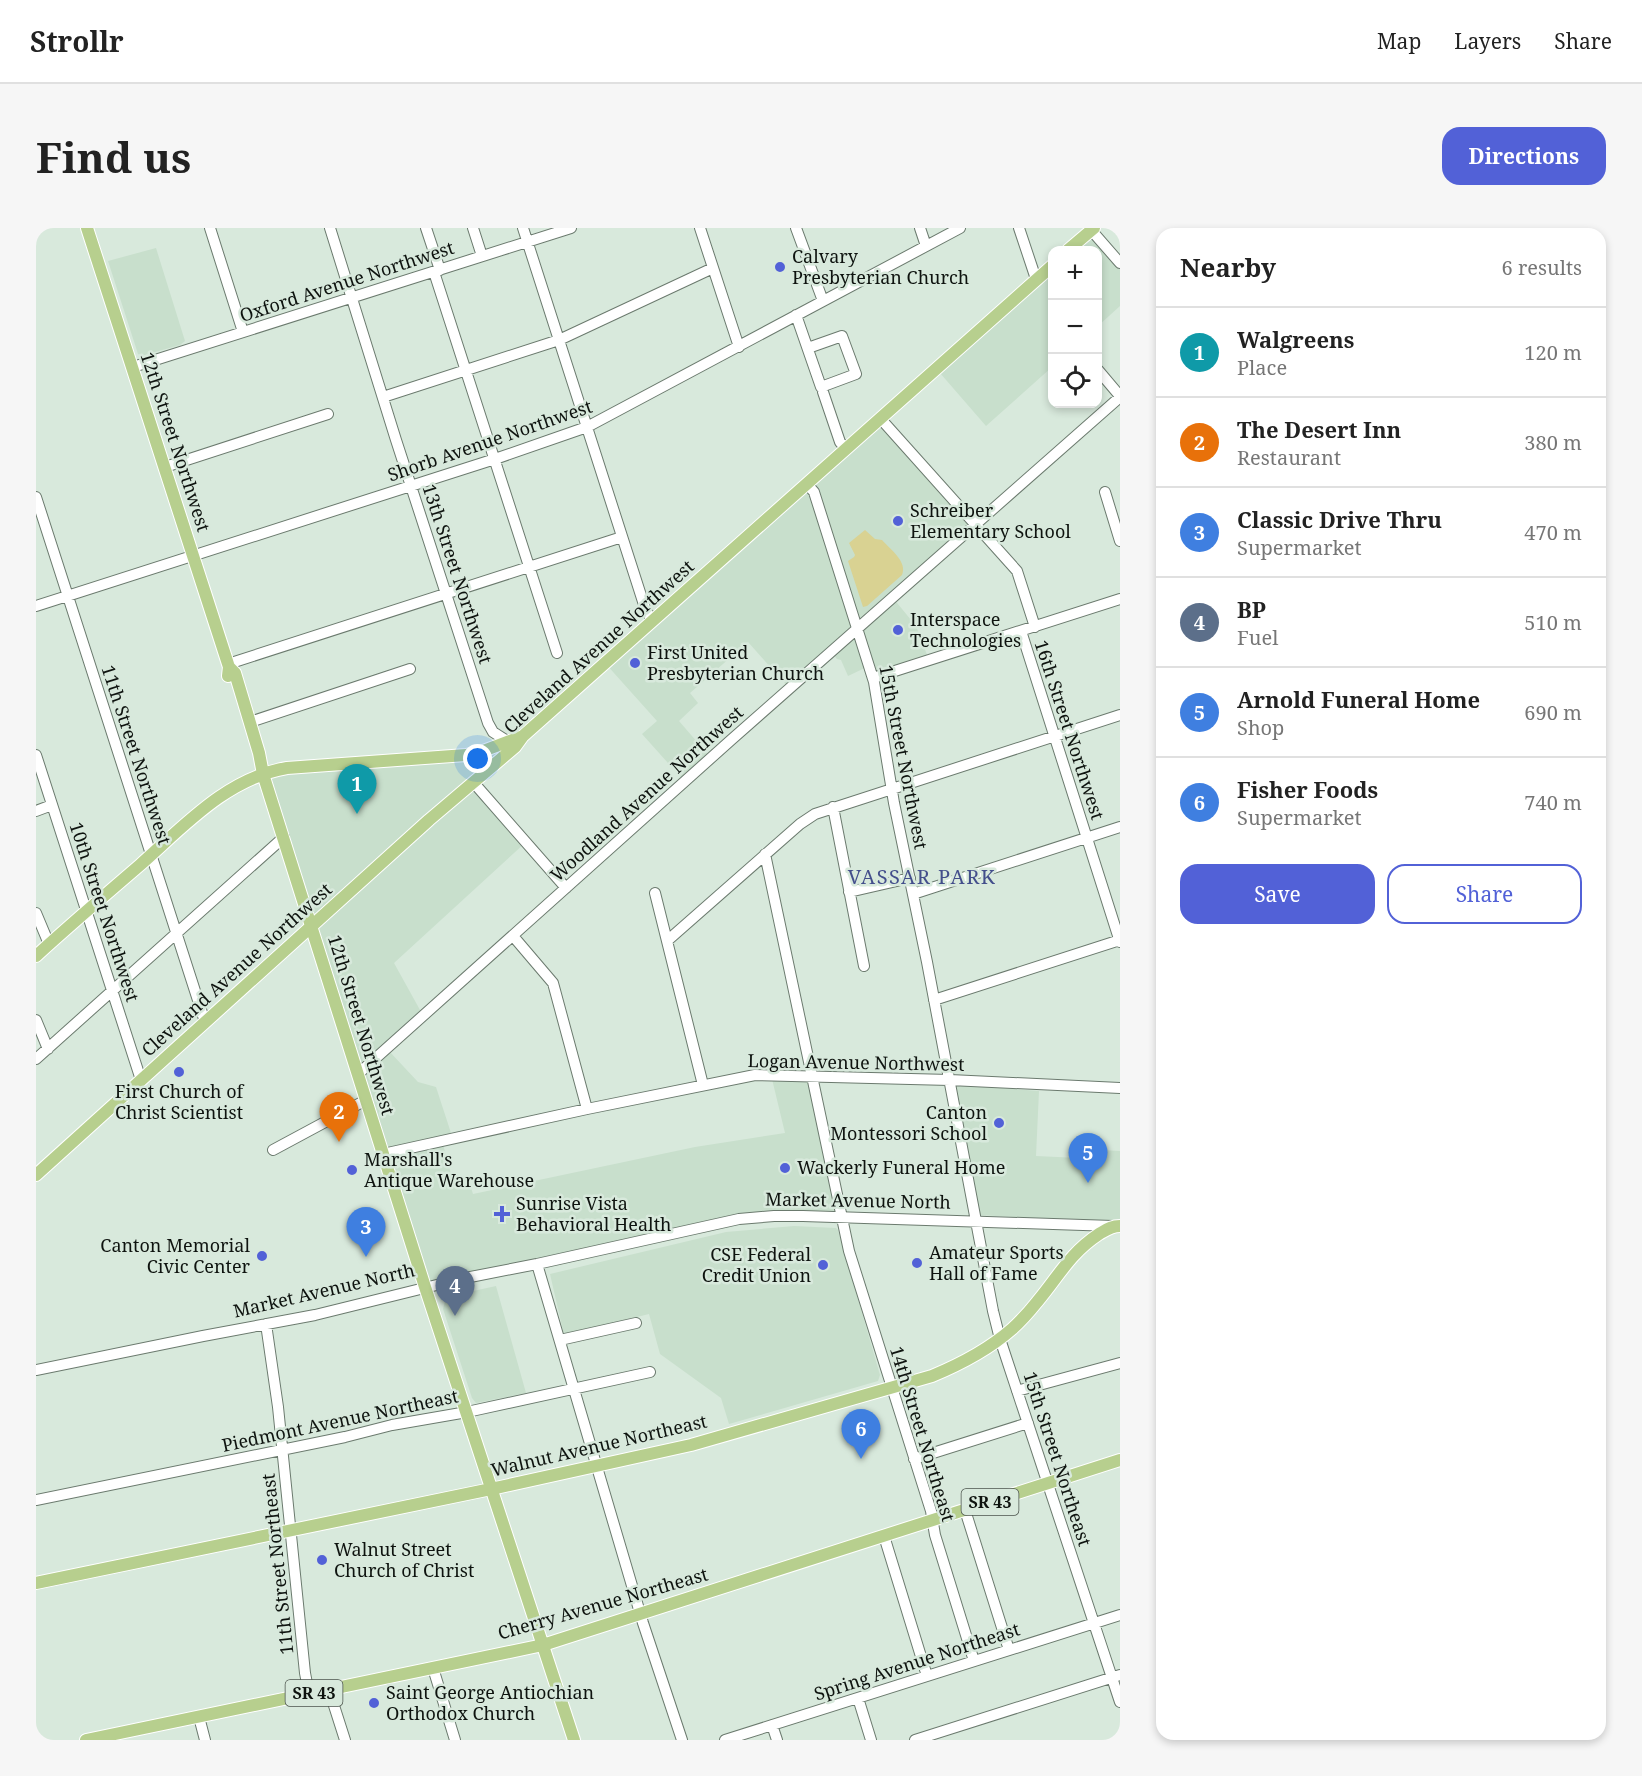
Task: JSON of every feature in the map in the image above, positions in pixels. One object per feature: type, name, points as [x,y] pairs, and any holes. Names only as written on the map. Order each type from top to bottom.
[{"type":"main road","name":"12th Street Northwest","points":[[87,228],[228,666],[228,675],[252,755],[263,774]]},
{"type":"main road","points":[[1073,246],[1093,229]]},
{"type":"main road","name":"Cleveland Avenue Northwest","points":[[36,1175],[429,820],[515,747],[523,736],[1048,269]]},
{"type":"main road","name":"12th Street Northwest","points":[[228,666],[235,672],[263,774],[425,1287],[573,1740]]},
{"type":"main road","points":[[36,956],[190,820],[228,790],[263,774],[287,768],[449,757],[483,751],[523,736]]},
{"type":"main road","name":"Walnut Avenue Northeast","points":[[36,1582],[713,1440],[891,1389],[948,1370],[1000,1339],[1038,1301],[1073,1255],[1092,1239],[1117,1226]]},
{"type":"main road","name":"Cherry Avenue Northeast","points":[[86,1740],[543,1645],[1120,1460]]},
{"type":"street","points":[[210,228],[243,332]]},
{"type":"street","name":"13th Street Northwest","points":[[330,228],[488,723],[493,732],[507,741]]},
{"type":"street","points":[[426,228],[465,370],[557,653]]},
{"type":"street","points":[[473,228],[482,256]]},
{"type":"street","points":[[524,228],[622,537],[646,610],[653,621]]},
{"type":"street","name":"Oxford Avenue Northwest","points":[[133,367],[571,228]]},
{"type":"street","points":[[700,228],[739,347]]},
{"type":"street","points":[[796,228],[823,301]]},
{"type":"street","points":[[920,228],[926,246]]},
{"type":"street","name":"Shorb Avenue Northwest","points":[[36,606],[495,459],[587,427],[960,228]]},
{"type":"street","points":[[1019,228],[1036,279]]},
{"type":"street","points":[[1093,229],[1120,263]]},
{"type":"street","points":[[383,397],[560,340],[713,268]]},
{"type":"street","points":[[796,315],[840,442],[846,449]]},
{"type":"street","points":[[808,348],[842,336],[856,374],[822,390]]},
{"type":"street","points":[[1102,375],[1120,396]]},
{"type":"street","name":"Woodland Avenue Northwest","points":[[358,1074],[1120,396]]},
{"type":"street","points":[[165,467],[328,414]]},
{"type":"street","name":"16th Street Northwest","points":[[880,418],[1017,571],[1035,627]]},
{"type":"street","name":"15th Street Northwest","points":[[807,484],[814,492],[873,678],[909,878],[977,1221]]},
{"type":"street","points":[[1105,492],[1120,541]]},
{"type":"street","name":"11th Street Northwest","points":[[36,498],[205,1022]]},
{"type":"street","points":[[228,666],[622,537]]},
{"type":"street","points":[[873,678],[1120,599]]},
{"type":"street","name":"16th Street Northwest","points":[[1020,631],[1120,941]]},
{"type":"street","points":[[250,722],[410,669]]},
{"type":"street","points":[[667,941],[807,818],[833,807],[1120,715]]},
{"type":"street","name":"13th Street Northwest","points":[[483,751],[489,734],[488,723]]},
{"type":"street","name":"10th Street Northwest","points":[[36,755],[141,1080]]},
{"type":"street","points":[[474,783],[566,888]]},
{"type":"street","points":[[36,811],[52,806]]},
{"type":"street","points":[[833,807],[864,966]]},
{"type":"street","points":[[913,894],[1120,827]]},
{"type":"street","points":[[36,1059],[284,837]]},
{"type":"street","name":"14th Street Northeast","points":[[765,854],[849,1251],[931,1511],[935,1535],[974,1661]]},
{"type":"street","points":[[849,892],[909,878]]},
{"type":"street","points":[[655,893],[703,1085]]},
{"type":"street","points":[[36,912],[49,944]]},
{"type":"street","points":[[513,936],[554,982],[587,1109]]},
{"type":"street","points":[[934,1000],[1120,941]]},
{"type":"street","points":[[36,1020],[48,1049]]},
{"type":"street","name":"Logan Avenue Northwest","points":[[383,1154],[755,1075],[950,1080],[1120,1088]]},
{"type":"street","points":[[273,1150],[366,1100]]},
{"type":"street","name":"Market Avenue North","points":[[36,1370],[321,1314],[481,1274],[537,1264],[739,1219],[774,1216],[841,1217],[1117,1226]]},
{"type":"street","name":"15th Street Northeast","points":[[977,1221],[1000,1339],[1094,1623],[1116,1676],[1120,1702]]},
{"type":"street","points":[[537,1264],[641,1614],[682,1740]]},
{"type":"street","points":[[560,1340],[636,1323]]},
{"type":"street","name":"11th Street Northeast","points":[[266,1324],[283,1450],[309,1694]]},
{"type":"street","points":[[1017,1391],[1120,1363]]},
{"type":"street","name":"Piedmont Avenue Northeast","points":[[36,1500],[650,1372]]},
{"type":"street","points":[[914,1458],[1028,1423]]},
{"type":"street","points":[[965,1510],[1009,1650]]},
{"type":"street","points":[[884,1536],[927,1676]]},
{"type":"street","name":"Spring Avenue Northeast","points":[[725,1740],[1120,1615]]},
{"type":"street","points":[[433,1668],[455,1740]]},
{"type":"street","points":[[915,1740],[1116,1676]]},
{"type":"street","points":[[329,1690],[345,1740]]},
{"type":"street","points":[[858,1698],[871,1740]]},
{"type":"street","points":[[199,1717],[205,1740]]},
{"type":"street","points":[[772,1725],[777,1740]]},
{"type":"shaded area","points":[[1093,237],[1101,246],[1083,246]]},
{"type":"shaded area","points":[[1102,247],[1120,268],[1120,306],[1102,322]]},
{"type":"shaded area","points":[[156,248],[185,341],[180,345],[141,356],[138,354],[108,261]]},
{"type":"shaded area","points":[[1048,277],[1048,371],[986,426],[940,373]]},
{"type":"shaded area","points":[[880,418],[976,524],[893,598],[916,626],[929,660],[873,678],[869,666],[848,676],[841,660],[831,652],[790,689],[748,642],[690,693],[698,703],[679,721],[711,758],[685,782],[642,734],[657,721],[605,663]]},
{"type":"shaded area","points":[[865,530],[875,539],[882,540],[903,565],[903,570],[902,575],[863,607],[848,561],[855,555],[849,543]]},
{"type":"shaded area","points":[[506,747],[470,781],[525,843],[394,963],[425,1019],[389,1051],[418,1082],[436,1087],[451,1133],[441,1137],[453,1181],[468,1178],[473,1194],[695,1147],[785,1133],[772,1079],[808,1080],[837,1214],[763,1213],[427,1283],[270,776]]},
{"type":"shaded area","points":[[953,1084],[1039,1091],[1036,1156],[1100,1159],[1102,1150],[1120,1151],[1120,1223],[979,1215]]},
{"type":"shaded area","points":[[794,1226],[836,1228],[838,1230],[880,1375],[878,1381],[729,1424],[721,1398],[660,1354],[649,1314],[564,1335],[550,1274],[726,1232]]},
{"type":"shaded area","points":[[496,1286],[526,1393],[476,1403],[472,1398],[443,1309],[446,1297]]},
{"type":"place","name":"Calvary Presbyterian Church","points":[[780,267]]},
{"type":"place","name":"Schreiber Elementary School","points":[[898,521]]},
{"type":"place","name":"Interspace Technologies","points":[[898,630]]},
{"type":"place","name":"First United Presbyterian Church","points":[[635,663]]},
{"type":"place","name":"Walgreens","points":[[357,814]]},
{"type":"place","name":"First Church of Christ Scientist","points":[[179,1072]]},
{"type":"place","name":"Canton Montessori School","points":[[999,1123]]},
{"type":"place","name":"The Desert Inn","points":[[339,1142]]},
{"type":"place","name":"Wackerly Funeral Home","points":[[785,1168]]},
{"type":"place","name":"Marshall's Antique Warehouse","points":[[352,1170]]},
{"type":"place","name":"Arnold Funeral Home","points":[[1088,1183]]},
{"type":"place","name":"Sunrise Vista Behavioral Health","points":[[502,1214]]},
{"type":"place","name":"Canton Memorial Civic Center","points":[[262,1256]]},
{"type":"place","name":"Classic Drive Thru","points":[[366,1257]]},
{"type":"place","name":"Amateur Sports Hall of Fame","points":[[917,1263]]},
{"type":"place","name":"CSE Federal Credit Union","points":[[823,1265]]},
{"type":"place","name":"BP","points":[[455,1316]]},
{"type":"place","name":"Fisher Foods","points":[[861,1459]]},
{"type":"place","name":"Walnut Street Church of Christ","points":[[322,1560]]},
{"type":"place","name":"Saint George Antiochian Orthodox Church","points":[[374,1703]]},
{"type":"district","name":"VASSAR PARK","points":[[922,877]]}]
